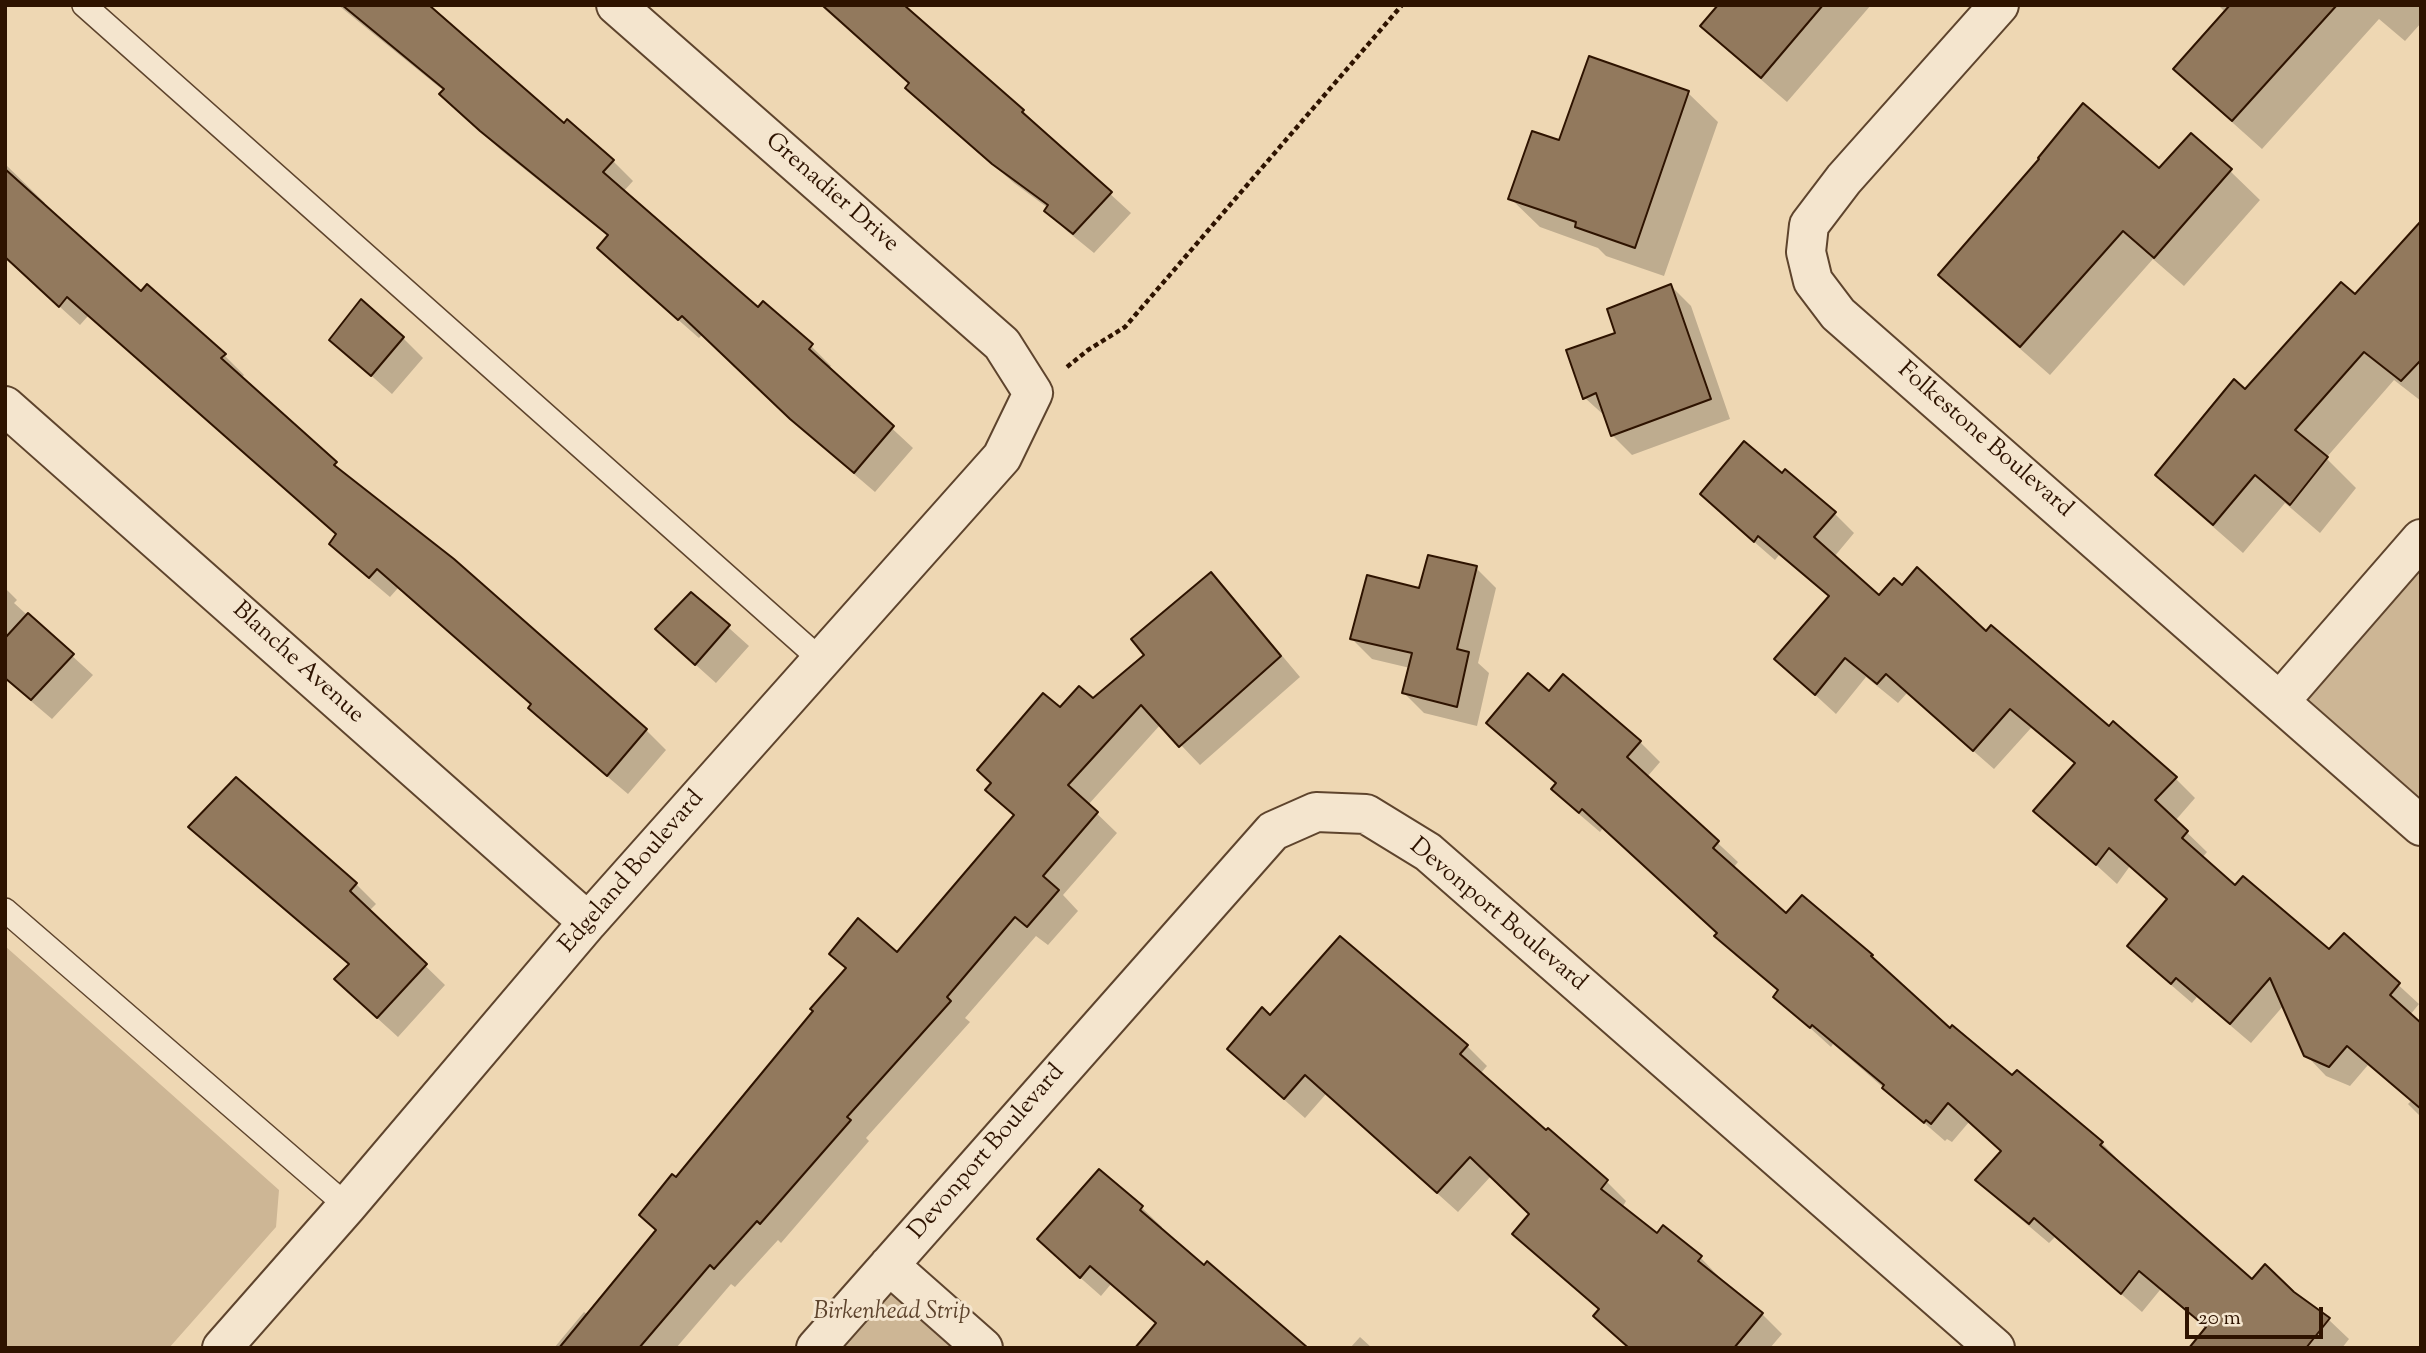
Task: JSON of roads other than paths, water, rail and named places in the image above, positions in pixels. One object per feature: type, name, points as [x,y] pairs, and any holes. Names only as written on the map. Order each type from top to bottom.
[{"type":"street","name":"Grenadier Drive","points":[[616,5],[1002,344],[1033,393]]},
{"type":"street","name":"Folkestone Boulevard","points":[[1998,5],[1844,179],[1809,225],[1806,252],[1813,281],[1838,314],[2421,826]]},
{"type":"street","name":"Edgeland Boulevard","points":[[222,1348],[347,1206],[588,922],[1002,457],[1033,393]]},
{"type":"street","name":"Blanche Avenue","points":[[5,406],[588,922]]},
{"type":"street","points":[[2280,701],[2417,551]]},
{"type":"street","name":"Devonport Boulevard","points":[[816,1348],[1273,831],[1316,812],[1366,814],[1428,852],[1995,1348]]},
{"type":"street","points":[[890,1265],[983,1348]]},
{"type":"lane","points":[[84,5],[821,660]]},
{"type":"lane","points":[[5,910],[347,1206]]},
{"type":"park label","name":"Birkenhead Strip","points":[[892,1314]]}]
